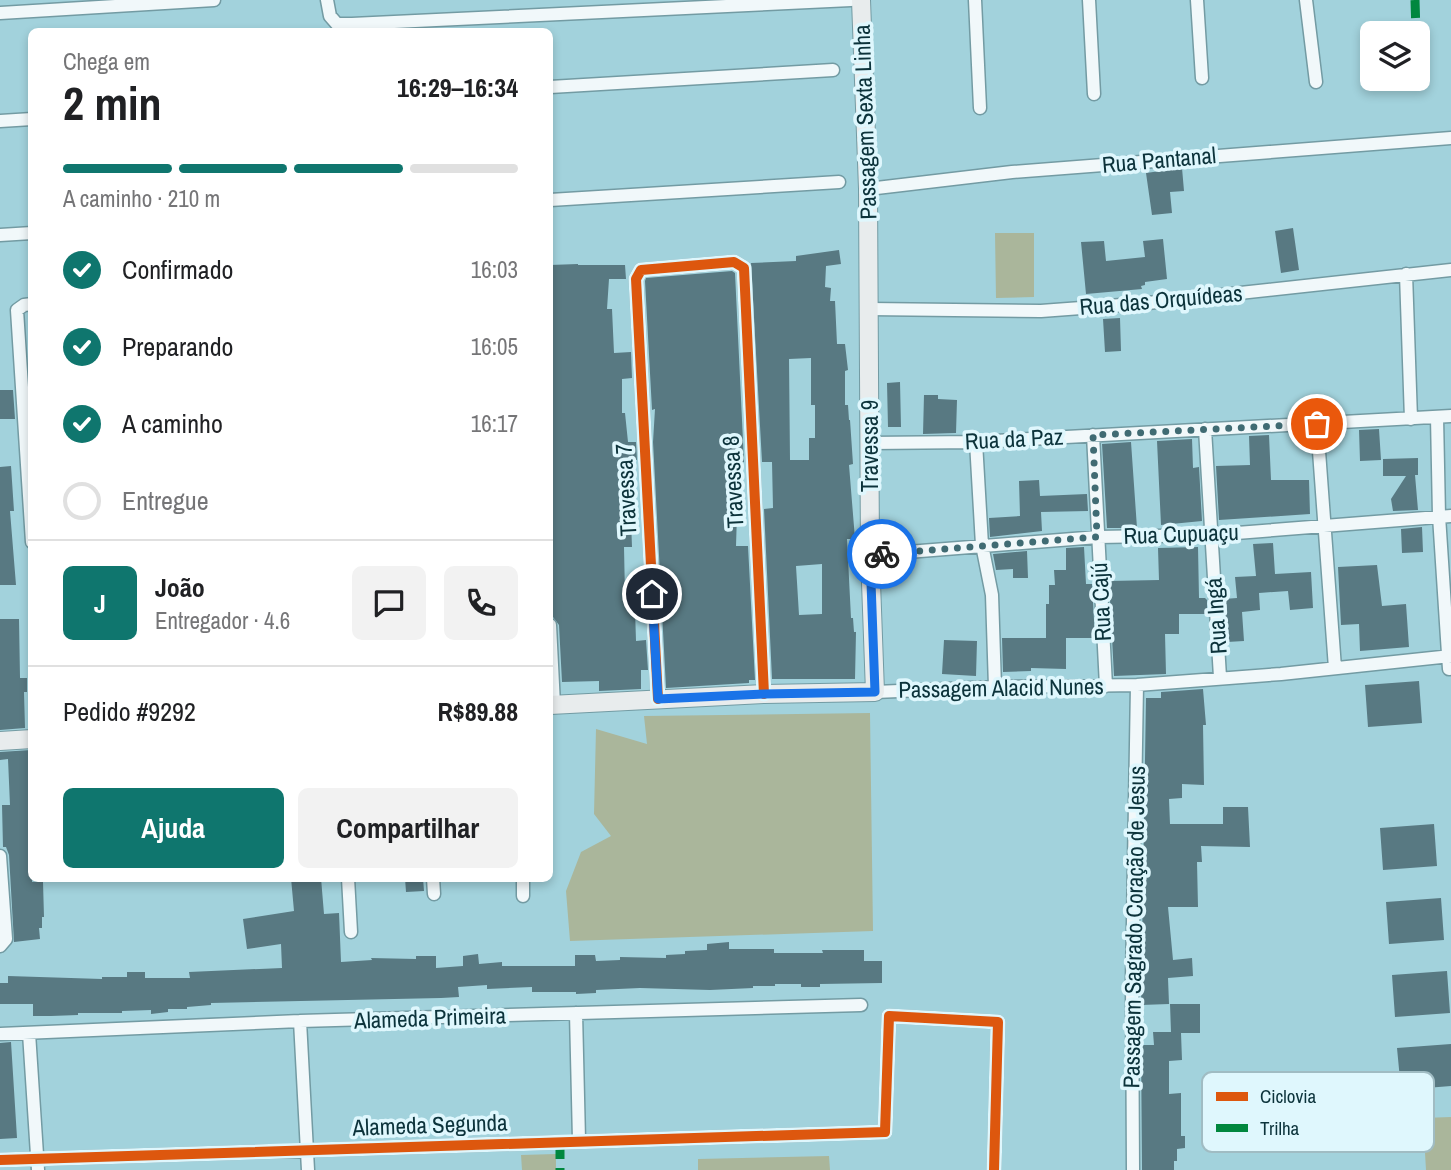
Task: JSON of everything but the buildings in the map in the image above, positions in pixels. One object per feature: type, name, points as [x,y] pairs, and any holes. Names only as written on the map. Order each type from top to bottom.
[{"type":"street","points":[[0,12],[56,5],[214,0]]},
{"type":"street","points":[[327,0],[330,16],[337,24],[851,0]]},
{"type":"street","name":"Passagem Sexta Linha","points":[[860,0],[868,243]]},
{"type":"street","points":[[975,0],[979,108]]},
{"type":"street","points":[[1089,0],[1094,94]]},
{"type":"street","points":[[1197,0],[1202,78]]},
{"type":"street","points":[[1306,0],[1316,82]]},
{"type":"street","points":[[553,87],[833,70]]},
{"type":"street","points":[[0,121],[28,119]]},
{"type":"street","name":"Rua Pantanal","points":[[868,189],[1026,171],[1451,138]]},
{"type":"street","points":[[553,200],[839,182]]},
{"type":"street","points":[[0,235],[28,233]]},
{"type":"street","name":"Travessa 9","points":[[868,243],[870,555],[875,692]]},
{"type":"street","name":"Travessa 7","points":[[658,699],[636,279],[641,270],[734,262],[744,268]]},
{"type":"street","name":"Travessa 8","points":[[744,268],[764,694]]},
{"type":"street","name":"Rua das Orquídeas","points":[[869,309],[1041,311],[1148,303],[1451,270]]},
{"type":"street","points":[[1406,274],[1411,419]]},
{"type":"street","points":[[28,305],[17,310],[28,480]]},
{"type":"street","name":"Rua da Paz","points":[[870,443],[976,442],[1451,416]]},
{"type":"street","points":[[1437,417],[1445,516],[1450,661]]},
{"type":"street","points":[[1317,424],[1335,668]]},
{"type":"street","name":"Rua Ingá","points":[[1205,429],[1220,677]]},
{"type":"street","name":"Rua Cajú","points":[[1093,435],[1106,686]]},
{"type":"street","points":[[976,442],[982,545],[992,595],[995,687]]},
{"type":"street","name":"Rua Cupuaçu","points":[[870,555],[1097,537],[1211,535],[1445,516]]},
{"type":"street","name":"Passagem Alacid Nunes","points":[[553,705],[764,694],[1137,685],[1450,661]]},
{"type":"street","name":"Passagem Sagrado Coração de Jesus","points":[[1133,1170],[1132,981],[1137,685]]},
{"type":"street","points":[[0,741],[28,739]]},
{"type":"street","points":[[0,856],[6,939],[0,946]]},
{"type":"street","points":[[348,882],[351,932]]},
{"type":"street","points":[[433,882],[434,894]]},
{"type":"street","points":[[523,882],[523,896]]},
{"type":"street","name":"Alameda Primeira","points":[[0,1034],[300,1021],[861,1005]]},
{"type":"street","points":[[576,1013],[579,1140]]},
{"type":"street","name":"Alameda Segunda","points":[[0,1160],[37,1164],[307,1150],[885,1132],[888,1016],[998,1022],[994,1170]]},
{"type":"street","points":[[300,1021],[308,1170]]},
{"type":"street","points":[[29,1033],[37,1164]]},
{"type":"green space","points":[[995,233],[1034,233],[1034,297],[996,298]]},
{"type":"green space","points":[[870,713],[873,931],[570,941],[566,891],[581,852],[611,836],[594,814],[596,729],[647,744],[644,716]]},
{"type":"green space","points":[[1451,1117],[1451,1170],[1426,1170],[1425,1152],[1434,1152],[1434,1118]]},
{"type":"green space","points":[[556,1154],[556,1170],[522,1170],[521,1155]]},
{"type":"green space","points":[[829,1156],[830,1170],[698,1170],[698,1159]]},
{"type":"marked path","points":[[1415,0],[1416,21]]},
{"type":"marked path","points":[[560,1141],[560,1170]]},
{"type":"cycle path","points":[[658,699],[636,279],[641,270],[734,262],[744,268],[764,694]]},
{"type":"cycle path","points":[[0,1160],[885,1132],[889,1016],[998,1022],[994,1170]]},
{"type":"way so far","points":[[882,554],[1097,537],[1093,435],[1317,424]]},
{"type":"route","points":[[652,594],[658,699],[875,692],[870,555],[882,554]]}]
